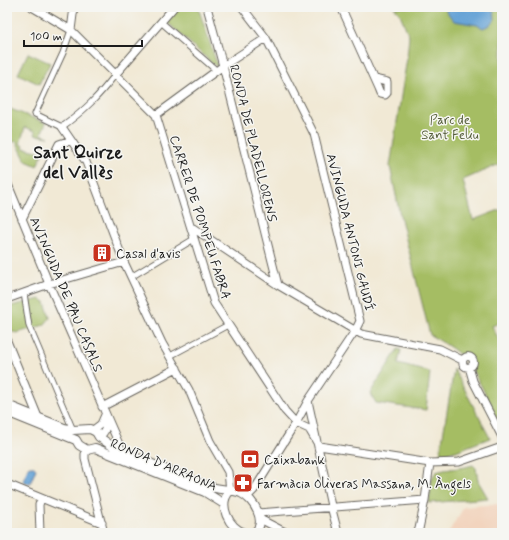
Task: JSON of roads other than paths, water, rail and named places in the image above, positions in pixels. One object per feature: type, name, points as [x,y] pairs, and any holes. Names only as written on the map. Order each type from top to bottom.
[{"type":"street","name":"CARRER DE POMPEU FABRA","points":[[32,7],[71,30],[156,116],[214,303],[285,411],[296,423],[309,429],[319,446]]},
{"type":"street","points":[[74,7],[71,30],[63,53],[35,114],[62,127],[86,162],[124,262],[170,356],[189,390],[210,441],[228,472],[230,491],[226,495],[224,504],[225,510],[232,524],[238,530],[245,533]]},
{"type":"street","points":[[62,127],[80,114],[100,95],[115,75],[174,7]]},
{"type":"street","name":"RONDA DE PLADELLORENS","points":[[207,7],[220,68],[278,285]]},
{"type":"street","name":"AVINGUDA ANTONI GAUDÍ","points":[[242,7],[266,38],[314,134],[360,321],[254,490],[247,497]]},
{"type":"street","points":[[341,7],[374,79]]},
{"type":"street","points":[[161,22],[220,68]]},
{"type":"street","points":[[156,116],[220,68],[266,38]]},
{"type":"street","points":[[22,219],[59,144],[71,140]]},
{"type":"street","name":"AVINGUDA DE PAU CASALS","points":[[7,182],[48,284],[122,451]]},
{"type":"street","points":[[191,228],[278,285],[355,331],[368,336],[440,349],[462,360],[466,356],[472,358],[473,363],[469,367],[473,381],[502,437]]},
{"type":"street","points":[[131,277],[194,239]]},
{"type":"street","points":[[7,299],[48,284],[124,262]]},
{"type":"street","points":[[24,293],[29,326],[72,430]]},
{"type":"street","points":[[170,356],[228,325]]},
{"type":"street","points":[[7,341],[38,418]]},
{"type":"street","points":[[102,407],[177,368]]},
{"type":"street","points":[[308,402],[338,533]]},
{"type":"street","points":[[7,405],[72,430],[93,430],[102,424],[106,415]]},
{"type":"street","name":"RONDA D'ARRAONA","points":[[7,412],[76,440],[79,445],[205,492],[224,504]]},
{"type":"street","points":[[100,437],[106,428],[106,415]]},
{"type":"street","points":[[76,440],[82,430]]},
{"type":"street","name":"RONDA D'ARRAONA","points":[[93,430],[100,437],[122,451],[208,486],[241,493],[247,497]]},
{"type":"street","name":"RONDA D'ARRAONA","points":[[91,449],[99,442],[100,437]]},
{"type":"street","points":[[319,446],[430,463],[459,462],[502,447]]},
{"type":"street","points":[[91,449],[85,454],[86,460],[105,530]]},
{"type":"street","points":[[417,533],[425,500],[430,463]]},
{"type":"street","points":[[7,484],[41,498],[105,530]]},
{"type":"street","points":[[247,497],[253,503],[259,516],[260,525],[254,533]]},
{"type":"street","points":[[40,533],[39,517],[41,498]]},
{"type":"street","points":[[259,516],[331,506],[425,500]]},
{"type":"street","points":[[259,516],[287,533]]},
{"type":"water","points":[[446,7],[487,7],[494,12],[495,19],[490,25],[483,28],[477,25],[454,21],[446,11]]},
{"type":"water","points":[[29,466],[33,466],[36,469],[30,484],[23,481]]},
{"type":"place","name":"Casal d'avis","points":[[102,253]]},
{"type":"place","name":"Caixabank","points":[[250,459]]},
{"type":"place","name":"Farmàcia Oliveras Massana, M. Àngels","points":[[243,483]]},
{"type":"district","name":"Sant Quirze del Vallès","points":[[78,162]]},
{"type":"park label","name":"Parc de Sant Feliu","points":[[450,126]]}]
